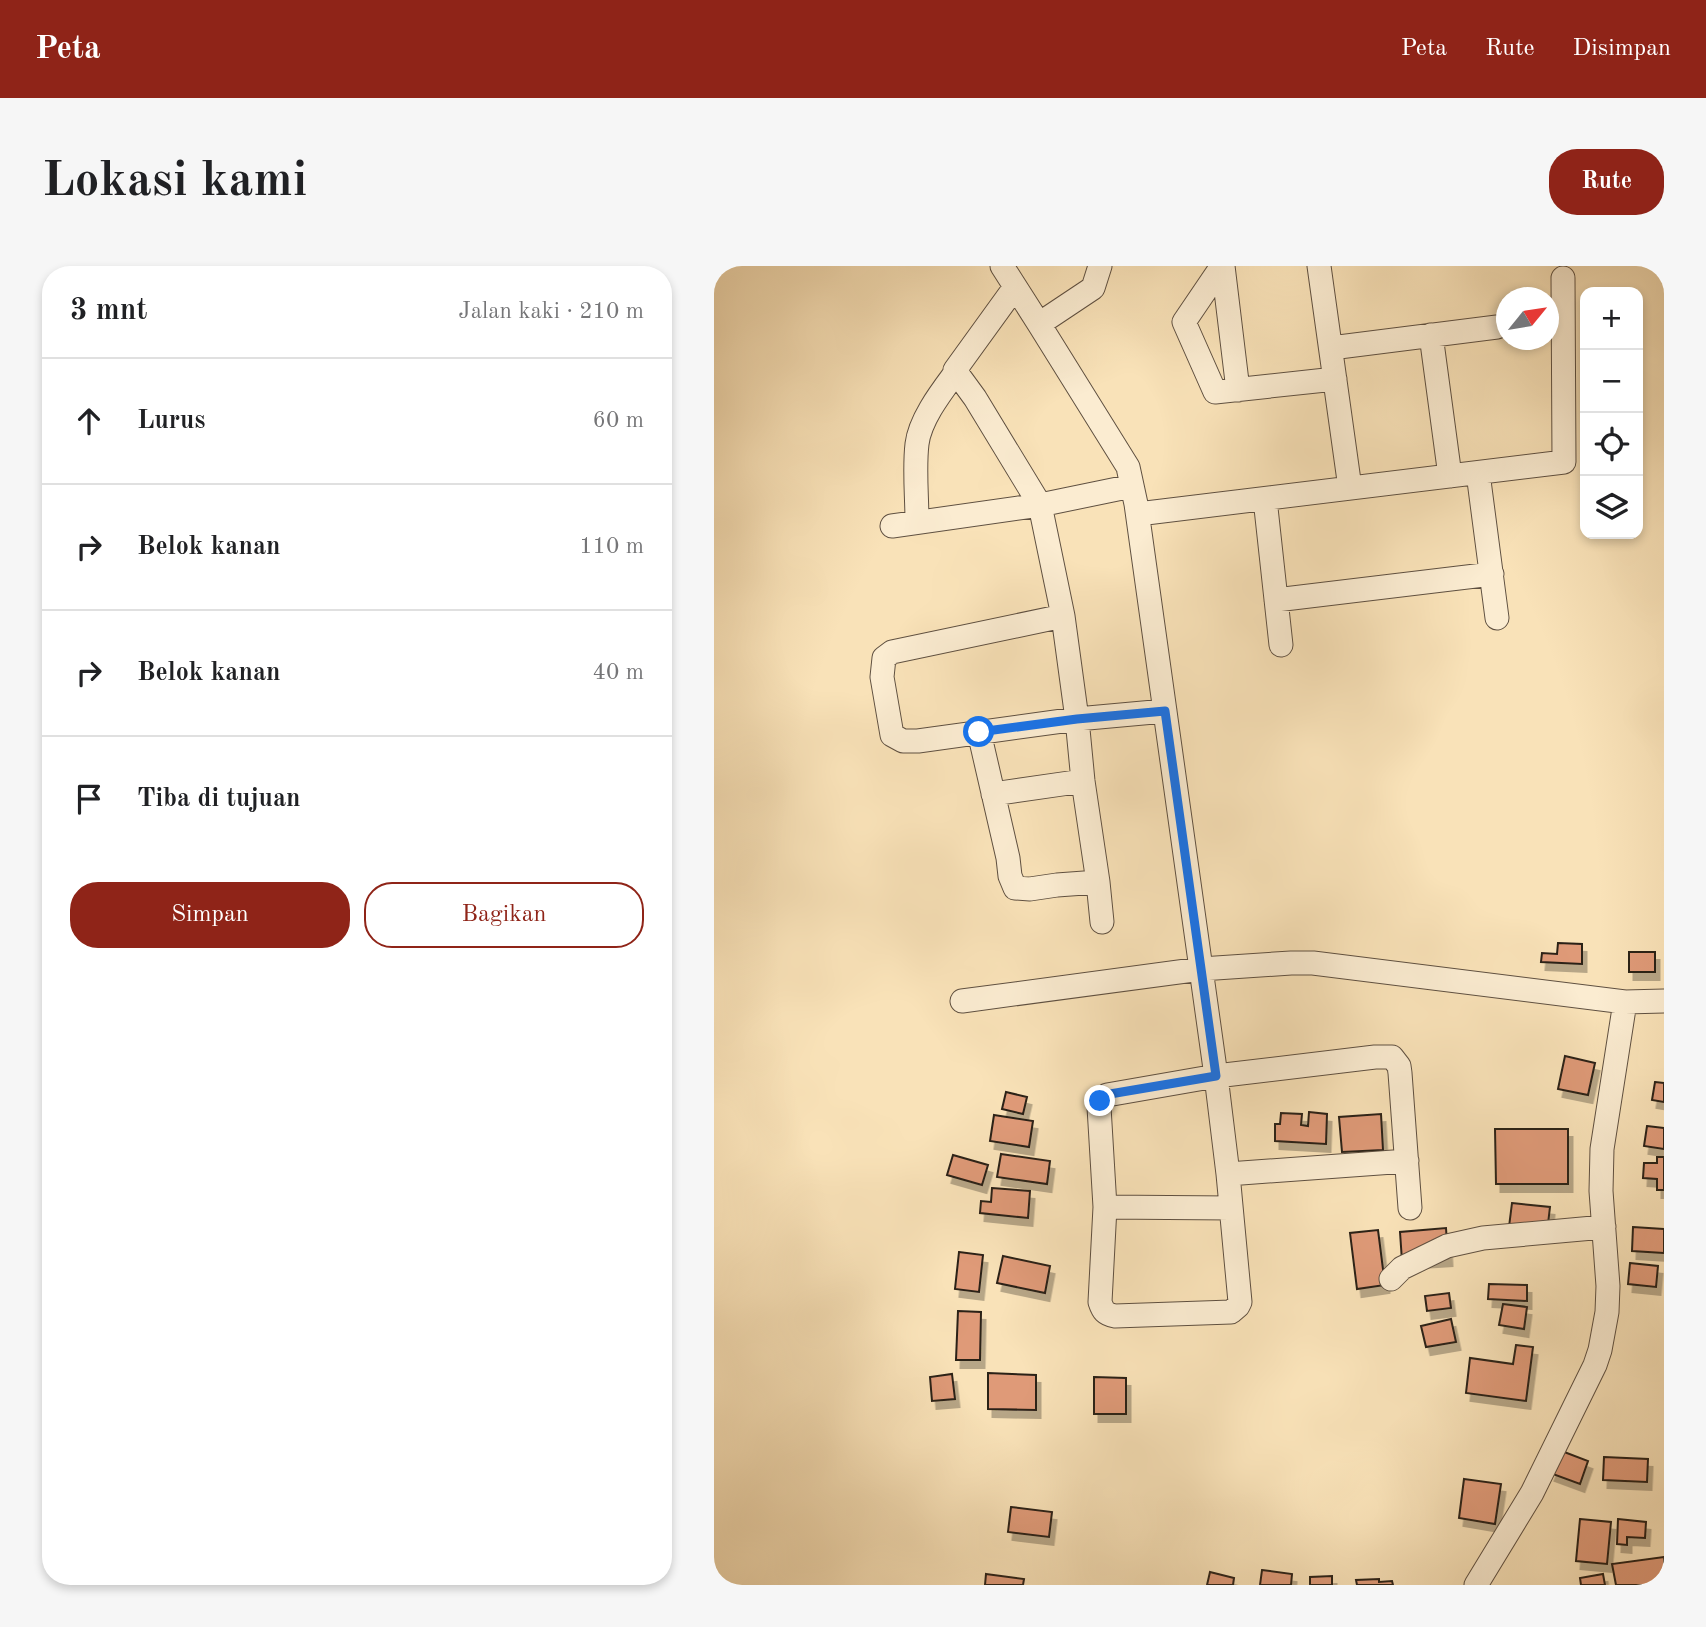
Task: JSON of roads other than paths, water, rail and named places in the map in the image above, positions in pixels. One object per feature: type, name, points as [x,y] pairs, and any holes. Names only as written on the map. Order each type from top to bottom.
[{"type":"street","points":[[1002,266],[1128,467],[1138,514],[1216,1076],[1228,1174],[1240,1302],[1235,1310],[1115,1316],[1107,1315],[1103,1311],[1100,1302],[1105,1207],[1100,1101],[1110,1094],[1216,1076],[1392,1057],[1399,1066],[1400,1073],[1410,1208]]},
{"type":"street","points":[[1040,324],[1093,288],[1100,266]]},
{"type":"street","points":[[1223,266],[1184,322],[1215,392],[1335,379]]},
{"type":"street","points":[[1223,266],[1238,390]]},
{"type":"street","points":[[1319,266],[1350,488]]},
{"type":"street","points":[[1138,514],[1564,462],[1563,278]]},
{"type":"street","points":[[917,522],[917,442],[926,419],[956,370],[1015,287]]},
{"type":"street","points":[[1331,348],[1496,327]]},
{"type":"street","points":[[1431,335],[1450,476]]},
{"type":"street","points":[[956,372],[975,398],[1040,505],[1063,616],[1102,922]]},
{"type":"street","points":[[1478,473],[1497,618]]},
{"type":"street","points":[[892,526],[1040,505],[1132,486]]},
{"type":"street","points":[[1265,499],[1281,645]]},
{"type":"street","points":[[1276,600],[1492,574]]},
{"type":"street","points":[[1063,616],[892,652],[884,658],[882,677],[892,735],[903,741],[918,741],[1077,719],[1165,711]]},
{"type":"street","points":[[979,732],[1010,876],[1015,888],[1098,882]]},
{"type":"street","points":[[993,794],[1083,782]]},
{"type":"street","points":[[962,1001],[1201,969],[1292,962],[1625,1002],[1664,1001]]},
{"type":"street","points":[[1476,1585],[1532,1493],[1595,1365],[1602,1343],[1608,1286],[1601,1191],[1602,1149],[1625,1002]]},
{"type":"street","points":[[1228,1174],[1407,1160]]},
{"type":"street","points":[[1105,1207],[1231,1208]]},
{"type":"street","points":[[1391,1279],[1402,1268],[1447,1246],[1483,1238],[1604,1227]]}]
